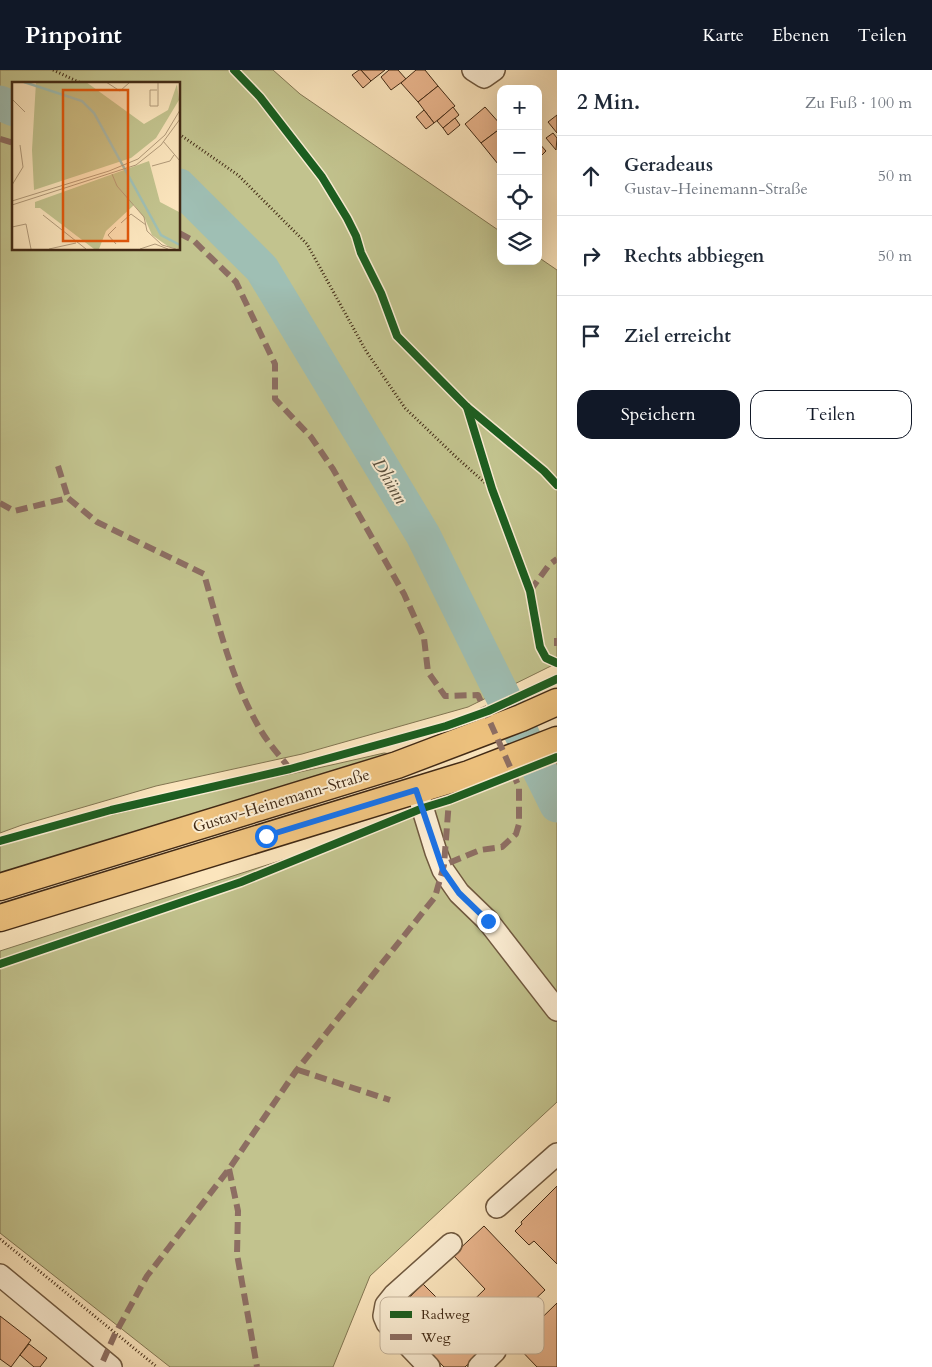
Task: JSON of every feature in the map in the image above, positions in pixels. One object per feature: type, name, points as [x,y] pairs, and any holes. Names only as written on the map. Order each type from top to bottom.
[{"type":"main road","name":"Gustav-Heinemann-Straße","points":[[0,887],[387,768],[521,718],[557,702]]},
{"type":"main road","name":"Gustav-Heinemann-Straße","points":[[0,918],[469,774],[557,740]]},
{"type":"street","points":[[474,70],[484,77],[494,70]]},
{"type":"street","points":[[416,790],[443,870],[459,893],[488,921],[557,1010]]},
{"type":"street","points":[[497,1207],[557,1154]]},
{"type":"street","points":[[392,1297],[451,1244]]},
{"type":"street","points":[[0,1275],[106,1365]]},
{"type":"street","points":[[417,1354],[429,1367]]},
{"type":"street","points":[[479,1367],[492,1354]]},
{"type":"path","points":[[53,70],[79,82]]},
{"type":"path","points":[[180,135],[238,176],[307,244],[366,351],[405,408],[492,489]]},
{"type":"path","points":[[0,1239],[157,1367]]},
{"type":"green space","points":[[0,70],[273,70],[300,94],[497,229],[497,265],[542,265],[542,260],[557,270],[557,663],[468,707],[302,754],[156,786],[0,833]]},
{"type":"green space","points":[[384,753],[392,754],[0,873],[0,846],[143,807]]},
{"type":"green space","points":[[557,763],[557,1102],[370,1276],[333,1367],[170,1367],[0,1233],[0,951],[388,826]]},
{"type":"building","points":[[359,70],[371,81],[363,88],[352,75]]},
{"type":"building","points":[[361,70],[385,70],[371,81]]},
{"type":"building","points":[[389,70],[398,70],[406,79],[391,90],[381,77]]},
{"type":"building","points":[[416,70],[425,70],[438,86],[418,102],[401,83]]},
{"type":"building","points":[[438,86],[455,106],[434,123],[418,102]]},
{"type":"building","points":[[453,107],[459,115],[443,128],[437,121]]},
{"type":"building","points":[[485,107],[497,120],[497,131],[481,143],[465,124]]},
{"type":"building","points":[[424,110],[434,123],[426,129],[416,117]]},
{"type":"building","points":[[557,115],[557,133],[548,122]]},
{"type":"building","points":[[455,118],[460,125],[448,135],[443,128]]},
{"type":"building","points":[[497,131],[497,163],[481,143]]},
{"type":"building","points":[[553,133],[557,138],[556,150],[546,138]]},
{"type":"building","points":[[542,146],[546,151],[542,155]]},
{"type":"building","points":[[557,1186],[557,1264],[534,1241],[529,1245],[515,1231],[522,1224],[521,1222]]},
{"type":"building","points":[[484,1226],[545,1290],[538,1297],[477,1297],[485,1289],[453,1255]]},
{"type":"building","points":[[423,1284],[436,1297],[410,1297]]},
{"type":"building","points":[[557,1303],[557,1367],[537,1367],[525,1354],[544,1354],[544,1316]]},
{"type":"building","points":[[0,1316],[31,1340],[11,1367],[0,1359]]},
{"type":"building","points":[[29,1344],[47,1358],[40,1367],[34,1367],[20,1355]]},
{"type":"building","points":[[431,1354],[478,1354],[465,1367],[444,1367]]},
{"type":"waterway","name":"Dhünn","points":[[0,103],[12,108]]},
{"type":"waterway","name":"Dhünn","points":[[180,187],[262,269],[423,535],[557,805]]},
{"type":"marked path","points":[[0,139],[12,142]]},
{"type":"marked path","points":[[180,234],[194,241],[236,282],[275,364],[275,399],[311,437],[333,469],[404,594],[424,638],[428,672],[445,696],[478,695],[519,787],[519,824],[516,834],[502,847],[480,850],[444,865]]},
{"type":"marked path","points":[[58,466],[68,498]]},
{"type":"marked path","points":[[0,503],[14,511],[68,498],[97,522],[204,574],[227,653],[250,711],[263,734],[290,769]]},
{"type":"marked path","points":[[530,591],[549,565],[557,559]]},
{"type":"marked path","points":[[557,638],[557,646]]},
{"type":"marked path","points":[[103,1361],[115,1334],[147,1276],[229,1169],[296,1071],[435,897],[444,865],[449,800]]},
{"type":"marked path","points":[[298,1070],[390,1100]]},
{"type":"marked path","points":[[229,1169],[238,1211],[237,1254],[257,1367]]},
{"type":"cycle path","points":[[234,70],[260,97],[322,177],[356,236],[361,253],[381,293],[397,336],[467,407],[544,471],[557,485]]},
{"type":"cycle path","points":[[467,407],[492,489],[530,591],[540,647],[546,658],[557,663]]},
{"type":"cycle path","points":[[0,841],[111,810],[290,769],[446,726],[488,711],[557,679]]},
{"type":"cycle path","points":[[0,964],[241,882],[423,808],[449,800],[557,757]]},
{"type":"route","points":[[266,836],[416,790],[443,870],[459,893],[488,921]]}]
